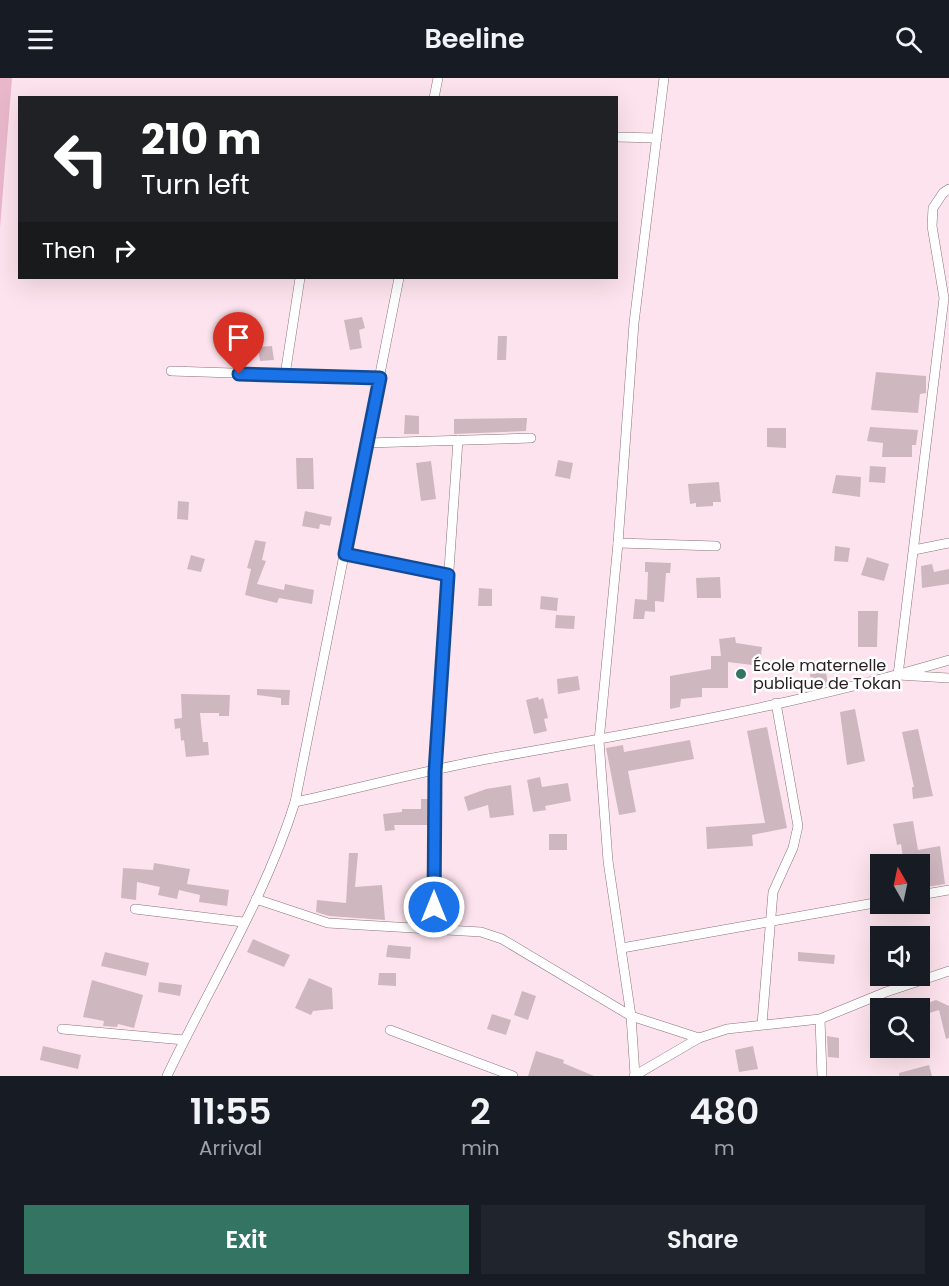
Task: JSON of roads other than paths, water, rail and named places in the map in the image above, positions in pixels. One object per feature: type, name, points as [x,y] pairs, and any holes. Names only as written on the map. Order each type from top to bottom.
[{"type":"street","points":[[434,96],[438,78]]},
{"type":"street","points":[[664,78],[650,209],[634,323],[618,543],[599,741],[608,861],[631,1016],[635,1076],[699,1038],[727,1029],[820,1020],[886,992],[949,971]]},
{"type":"street","points":[[618,137],[657,138]]},
{"type":"street","points":[[898,675],[944,298],[932,226],[933,208],[943,193],[949,189]]},
{"type":"street","points":[[285,375],[300,279]]},
{"type":"street","points":[[167,1076],[256,899],[283,837],[295,802],[399,279]]},
{"type":"street","points":[[171,371],[380,378]]},
{"type":"street","points":[[367,443],[531,438]]},
{"type":"street","points":[[434,929],[435,772],[458,440]]},
{"type":"street","points":[[618,543],[716,546]]},
{"type":"street","points":[[914,550],[949,543]]},
{"type":"street","points":[[345,554],[448,575]]},
{"type":"street","points":[[295,802],[502,756],[599,741],[776,703],[898,675],[949,660]]},
{"type":"street","points":[[898,675],[949,678]]},
{"type":"street","points":[[762,1024],[773,892],[793,848],[798,826],[776,703]]},
{"type":"street","points":[[930,893],[949,890]]},
{"type":"street","points":[[256,899],[328,923],[481,932],[502,939],[631,1016],[699,1038]]},
{"type":"street","points":[[622,948],[870,904]]},
{"type":"street","points":[[135,909],[243,922]]},
{"type":"street","points":[[820,1020],[822,1076]]},
{"type":"street","points":[[62,1029],[184,1040]]},
{"type":"street","points":[[390,1030],[513,1076]]},
{"type":"place","name":"École maternelle publique de Tokan","points":[[741,674]]}]
